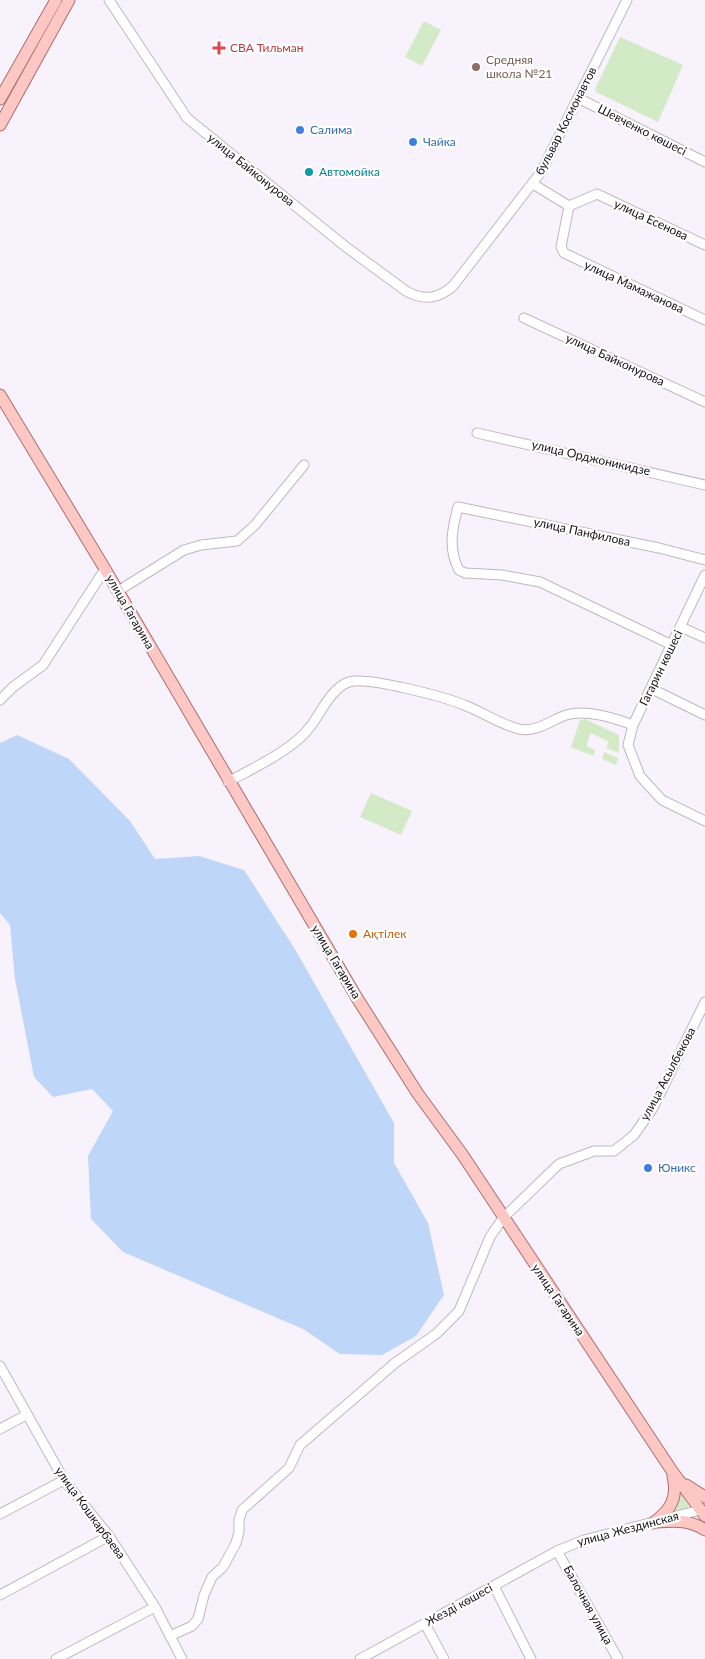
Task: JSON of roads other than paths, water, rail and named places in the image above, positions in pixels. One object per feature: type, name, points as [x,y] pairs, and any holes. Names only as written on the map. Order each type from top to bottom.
[{"type":"main road","points":[[0,99],[56,0]]},
{"type":"main road","points":[[0,125],[70,0]]},
{"type":"main road","name":"улица Гагарина","points":[[0,395],[105,569],[228,782],[357,998],[418,1094],[672,1472],[703,1512]]},
{"type":"main road","points":[[672,1472],[705,1497]]},
{"type":"main road","points":[[653,1522],[665,1514],[672,1504],[675,1488],[672,1472]]},
{"type":"main road","points":[[653,1522],[680,1520],[695,1524],[705,1530]]},
{"type":"street","name":"улица Байконурова","points":[[109,0],[187,118],[346,247],[406,291],[414,295],[432,298]]},
{"type":"street","name":"бульвар Космонавтов","points":[[432,298],[446,292],[453,286],[533,184],[627,0]]},
{"type":"street","name":"Шевченко көшесі","points":[[578,98],[705,162]]},
{"type":"street","points":[[533,184],[569,206]]},
{"type":"street","name":"улица Есенова","points":[[569,206],[597,194],[705,245]]},
{"type":"street","name":"улица Мамажанова","points":[[569,206],[561,247],[564,253],[705,320]]},
{"type":"street","name":"улица Байконурова","points":[[524,318],[705,402]]},
{"type":"street","name":"улица Орджоникидзе","points":[[477,432],[705,485]]},
{"type":"street","points":[[118,591],[184,550],[201,545],[236,541],[255,526],[304,465]]},
{"type":"street","name":"улица Панфилова","points":[[672,645],[540,582],[502,575],[465,573],[459,570],[452,546],[452,533],[458,507],[659,548],[705,560]]},
{"type":"street","points":[[0,700],[13,687],[43,665],[105,569]]},
{"type":"street","name":"Гагарин көшесі","points":[[705,575],[652,689],[633,725],[628,744],[640,776],[662,800],[705,821]]},
{"type":"street","points":[[681,626],[705,638]]},
{"type":"street","points":[[228,782],[294,743],[310,728],[340,686],[354,681],[390,686],[463,704],[504,724],[522,730],[535,728],[578,713],[592,714],[633,725]]},
{"type":"street","points":[[652,689],[705,715]]},
{"type":"street","name":"улица Асылбекова","points":[[170,1636],[192,1626],[198,1619],[204,1595],[212,1577],[223,1567],[236,1543],[242,1510],[289,1468],[300,1445],[395,1363],[436,1334],[459,1311],[490,1237],[502,1218],[559,1164],[594,1151],[614,1151],[634,1136],[653,1108],[705,1002]]},
{"type":"street","name":"улица Кошкарбаева","points":[[0,1366],[64,1480],[109,1536],[155,1607],[182,1659]]},
{"type":"street","points":[[0,1429],[26,1415]]},
{"type":"street","points":[[0,1514],[64,1480]]},
{"type":"street","name":"улица Жездинская","points":[[557,1551],[584,1540],[653,1522],[703,1512]]},
{"type":"street","points":[[0,1595],[109,1536]]},
{"type":"street","name":"Жезді көшесі","points":[[361,1659],[557,1551]]},
{"type":"street","name":"Балочная улица","points":[[557,1551],[618,1659]]},
{"type":"street","points":[[494,1586],[531,1659]]},
{"type":"street","points":[[56,1659],[155,1607]]},
{"type":"street","points":[[424,1624],[444,1659]]},
{"type":"water","points":[[17,735],[69,759],[130,821],[155,859],[199,856],[244,870],[296,951],[394,1123],[394,1163],[428,1223],[444,1295],[416,1336],[382,1355],[340,1354],[303,1329],[123,1252],[91,1219],[88,1156],[113,1111],[92,1089],[53,1097],[34,1077],[15,979],[10,925],[0,913],[0,743]]},
{"type":"place","name":"СВА Тильман","points":[[219,48]]},
{"type":"place","name":"Средняя школа №21","points":[[476,67]]},
{"type":"place","name":"Салима","points":[[300,130]]},
{"type":"place","name":"Чайка","points":[[413,142]]},
{"type":"place","name":"Автомойка","points":[[309,172]]},
{"type":"place","name":"Ақтілек","points":[[353,934]]},
{"type":"place","name":"Юникс","points":[[648,1168]]}]
